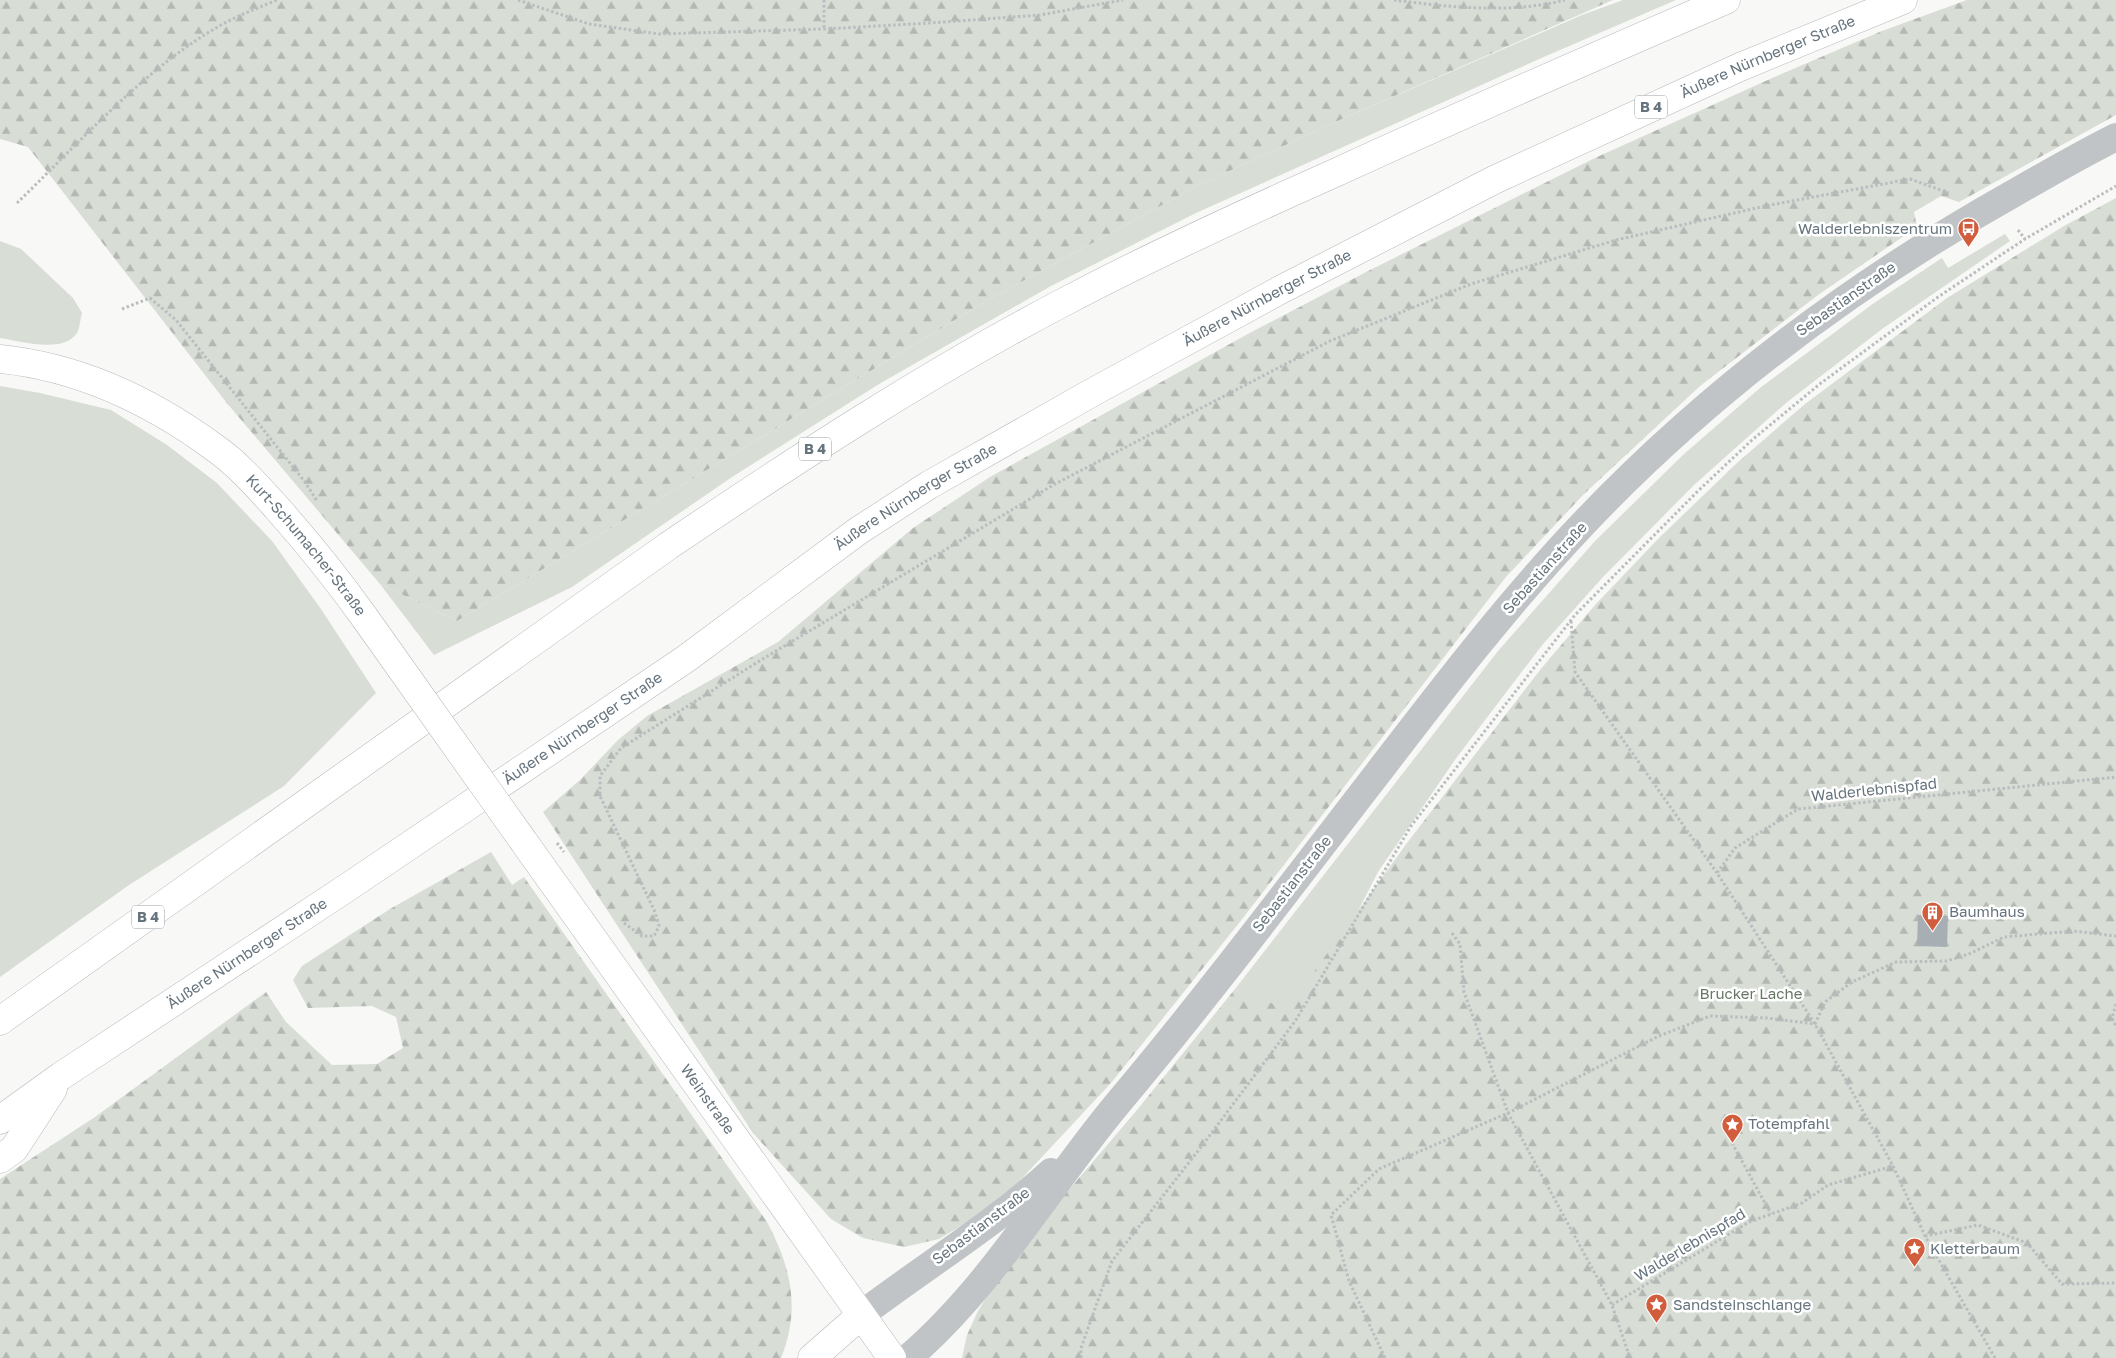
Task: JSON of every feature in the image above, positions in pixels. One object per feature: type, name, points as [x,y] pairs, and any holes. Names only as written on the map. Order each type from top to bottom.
[{"type":"main road","name":"B 4","points":[[0,1021],[668,546],[776,473],[950,365],[1064,301],[1178,244],[1573,66],[1726,0]]},
{"type":"main road","name":"Äußere Nürnberger Straße","points":[[0,1120],[61,1076],[345,889],[687,658],[858,531],[929,485],[1093,392],[1282,289],[1496,179],[1740,67],[1903,0]]},
{"type":"main road","name":"Kurt-Schumacher-Straße","points":[[0,359],[68,371],[115,389],[172,420],[216,448],[256,484],[295,528],[365,618],[524,842]]},
{"type":"main road","name":"Weinstraße","points":[[524,842],[892,1358]]},
{"type":"main road","points":[[0,1159],[14,1149],[61,1076]]},
{"type":"main road","points":[[812,1358],[861,1315]]},
{"type":"street","name":"Sebastianstraße","points":[[908,1358],[950,1319],[986,1276],[1096,1130],[1198,1005],[1456,672],[1517,598],[1582,524],[1651,456],[1710,404],[1799,331],[1949,229],[2116,137]]},
{"type":"street","name":"Sebastianstraße","points":[[861,1315],[1001,1214],[1096,1130]]},
{"type":"path","points":[[18,203],[137,86],[181,52],[220,26],[277,0]]},
{"type":"path","points":[[518,0],[589,24],[660,34],[824,29],[1040,15],[1123,0]]},
{"type":"path","points":[[824,0],[824,29]]},
{"type":"path","points":[[1394,0],[1439,6],[1497,8],[1565,0]]},
{"type":"path","points":[[622,922],[642,936],[654,936],[658,926],[655,912],[600,796],[600,776],[621,748],[761,660],[1054,484],[1330,341],[1471,284],[1607,243],[1765,206],[1910,179],[1957,196],[1983,210]]},
{"type":"path","points":[[1081,1358],[1081,1348],[1112,1261],[1198,1151],[1296,1020],[1411,826],[1571,620],[1698,491],[1752,440],[1821,383],[1938,297],[2024,239],[2116,186]]},
{"type":"path","points":[[122,309],[150,298],[176,320],[305,482],[321,506]]},
{"type":"path","points":[[1571,620],[1575,672],[1717,873],[1815,1024],[1893,1166],[1925,1236],[1995,1358]]},
{"type":"path","name":"Walderlebnispfad","points":[[1717,873],[1735,848],[1798,810],[2116,777]]},
{"type":"path","points":[[1815,1024],[1825,1002],[1852,982],[1896,962],[1946,961],[1969,954],[2004,937],[2073,932],[2116,936]]},
{"type":"path","points":[[1452,933],[1460,944],[1464,992],[1508,1113],[1612,1305],[1630,1358]]},
{"type":"path","points":[[2116,1004],[2112,1018],[2116,1026]]},
{"type":"path","points":[[1385,1358],[1349,1281],[1331,1215],[1379,1170],[1508,1113],[1660,1036],[1710,1016],[1767,1018],[1815,1024]]},
{"type":"path","points":[[1732,1143],[1771,1214]]},
{"type":"path","name":"Walderlebnispfad","points":[[1612,1305],[1749,1222],[1802,1204],[1828,1185],[1893,1166]]},
{"type":"path","points":[[1925,1236],[1978,1225],[2027,1243],[2062,1284],[2116,1283]]},
{"type":"green space","points":[[0,0],[1613,0],[1342,119],[1197,186],[988,300],[457,621],[380,584],[226,402],[28,147],[0,139]]},
{"type":"green space","points":[[1623,0],[1676,0],[1546,56],[1196,213],[1051,286],[879,384],[732,477],[572,587],[434,655],[380,584],[457,621],[988,300],[1197,186],[1342,119],[1582,15]]},
{"type":"green space","points":[[1967,0],[2116,0],[2116,115],[1959,202],[1941,196],[1914,212],[1917,227],[1818,295],[1700,386],[1584,494],[1505,578],[1243,918],[1111,1083],[1011,1190],[974,1218],[939,1239],[904,1247],[863,1238],[831,1219],[753,1133],[543,812],[580,780],[618,740],[647,716],[778,642],[913,528],[990,477],[1246,335],[1370,270],[1597,157],[1882,31]]},
{"type":"green space","name":"Brucker Lache","points":[[2116,198],[2116,1358],[962,1358],[967,1335],[978,1311],[997,1280],[1033,1232],[1137,1110],[1235,989],[1287,1009],[1407,843],[1540,670],[1595,605],[1659,538],[1738,462],[1805,404],[1947,298],[2064,226]]},
{"type":"green space","points":[[2005,234],[2010,241],[1882,329],[1786,403],[1694,485],[1603,577],[1543,644],[1457,757],[1378,872],[1357,913],[1287,1010],[1235,989],[1498,651],[1595,541],[1684,454],[1760,388],[1874,303],[1942,258],[1948,268]]},
{"type":"green space","points":[[0,241],[21,249],[73,298],[82,313],[78,331],[70,339],[52,345],[0,338]]},
{"type":"green space","points":[[0,386],[40,393],[111,410],[167,445],[217,483],[272,541],[321,609],[376,693],[284,786],[129,885],[0,977]]},
{"type":"green space","points":[[491,852],[512,885],[524,877],[767,1222],[782,1255],[787,1272],[792,1305],[791,1322],[781,1358],[0,1358],[0,1179],[95,1117],[266,992],[286,1022],[332,1065],[377,1064],[403,1048],[396,1017],[372,1006],[308,1008],[293,980],[302,966],[390,909]]},
{"type":"building","name":"Baumhaus","points":[[1918,915],[1948,916],[1947,947],[1917,946]]},
{"type":"place","name":"Walderlebniszentrum","points":[[1968,248]]},
{"type":"place","name":"Baumhaus","points":[[1933,931]]},
{"type":"place","name":"Totempfahl","points":[[1732,1143]]},
{"type":"place","name":"Kletterbaum","points":[[1914,1268]]},
{"type":"place","name":"Sandsteinschlange","points":[[1657,1324]]}]
